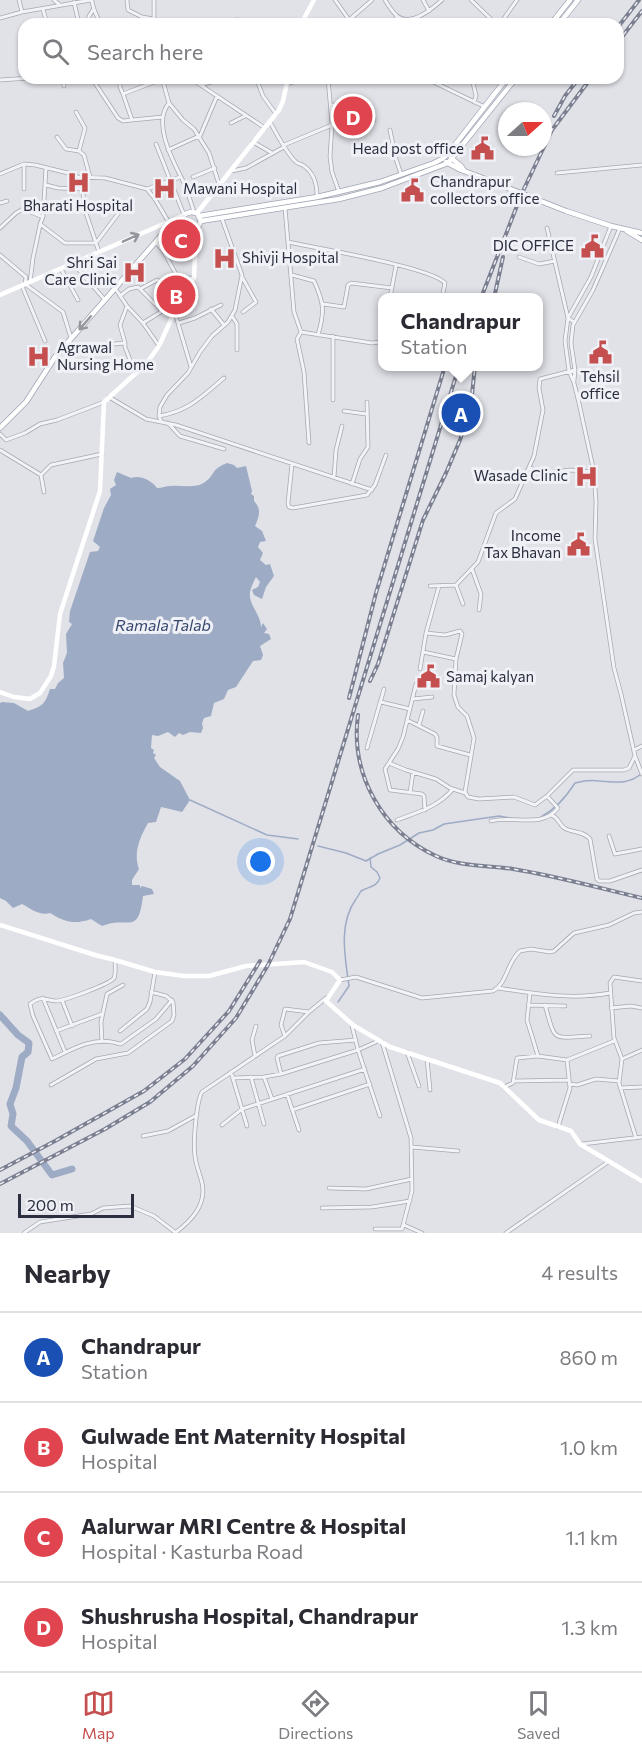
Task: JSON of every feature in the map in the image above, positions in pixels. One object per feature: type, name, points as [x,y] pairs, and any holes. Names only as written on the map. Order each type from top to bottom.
[{"type":"main road","points":[[305,18],[314,0]]},
{"type":"main road","points":[[555,18],[570,0]]},
{"type":"main road","points":[[564,18],[578,0]]},
{"type":"main road","points":[[183,218],[184,227],[189,230],[197,229],[198,216],[219,184],[276,114],[283,101],[286,84]]},
{"type":"main road","points":[[198,216],[339,192],[380,182],[442,159],[502,84]]},
{"type":"main road","points":[[0,428],[26,402],[62,349],[166,230],[183,218],[187,212],[222,219],[339,199],[382,188],[450,161],[511,84]]},
{"type":"main road","points":[[485,105],[493,108]]},
{"type":"main road","points":[[447,154],[450,161]]},
{"type":"main road","points":[[442,159],[450,161],[464,171],[566,211],[611,226],[642,233]]},
{"type":"main road","points":[[0,295],[168,221],[183,218]]},
{"type":"main road","points":[[621,228],[642,240]]},
{"type":"main road","points":[[0,692],[30,699],[40,693],[51,676],[60,614],[100,491],[104,402],[146,364],[159,346],[194,278],[195,254],[189,230]]},
{"type":"main road","points":[[0,925],[155,972],[184,976],[210,976],[246,966],[303,962],[332,972],[340,980],[326,1001],[351,1023],[390,1047],[500,1083],[539,1120],[571,1131],[580,1144],[642,1182]]},
{"type":"street","points":[[19,0],[22,12]]},
{"type":"street","points":[[54,0],[60,5]]},
{"type":"street","points":[[0,18],[92,0],[97,18]]},
{"type":"street","points":[[127,0],[128,10],[148,18]]},
{"type":"street","points":[[153,0],[154,18]]},
{"type":"street","points":[[335,0],[348,18]]},
{"type":"street","points":[[351,18],[372,0]]},
{"type":"street","points":[[385,0],[398,17]]},
{"type":"street","points":[[423,0],[429,12]]},
{"type":"street","points":[[414,18],[429,12],[442,0]]},
{"type":"street","points":[[471,0],[491,18]]},
{"type":"street","points":[[503,18],[518,0]]},
{"type":"street","points":[[74,2],[78,18]]},
{"type":"street","points":[[42,9],[45,18]]},
{"type":"street","points":[[88,18],[93,10]]},
{"type":"street","points":[[0,80],[18,79]]},
{"type":"street","points":[[95,84],[119,120],[163,117]]},
{"type":"street","points":[[120,84],[132,120]]},
{"type":"street","points":[[123,94],[147,84]]},
{"type":"street","points":[[164,84],[169,103],[194,129],[209,153],[219,184]]},
{"type":"street","points":[[258,84],[263,96],[276,114]]},
{"type":"street","points":[[329,84],[332,125],[330,157],[339,192]]},
{"type":"street","points":[[437,84],[485,105]]},
{"type":"street","points":[[474,84],[476,94],[474,102]]},
{"type":"street","points":[[201,85],[265,128]]},
{"type":"street","points":[[167,151],[199,136],[218,96]]},
{"type":"street","points":[[169,103],[164,109],[163,117],[167,151],[198,216]]},
{"type":"street","points":[[331,105],[350,106],[374,120]]},
{"type":"street","points":[[76,112],[85,128],[79,151]]},
{"type":"street","points":[[231,123],[246,115]]},
{"type":"street","points":[[270,122],[295,161],[306,167],[312,175],[317,197]]},
{"type":"street","points":[[230,171],[246,168],[284,146],[332,125]]},
{"type":"street","points":[[390,130],[401,174]]},
{"type":"street","points":[[57,137],[66,149],[79,151],[84,155],[88,177],[83,194],[84,207],[99,252]]},
{"type":"street","points":[[253,142],[273,153]]},
{"type":"street","points":[[156,144],[183,218]]},
{"type":"street","points":[[0,174],[24,165],[46,168],[78,177],[105,178],[147,189],[180,177]]},
{"type":"street","points":[[24,165],[24,189]]},
{"type":"street","points":[[557,173],[642,165]]},
{"type":"street","points":[[26,284],[43,217],[46,168]]},
{"type":"street","points":[[193,177],[215,168]]},
{"type":"street","points":[[46,185],[86,189]]},
{"type":"street","points":[[147,189],[168,221]]},
{"type":"street","points":[[0,203],[7,201]]},
{"type":"street","points":[[96,243],[124,206]]},
{"type":"street","points":[[285,208],[294,312],[301,332],[297,339],[304,372],[309,443]]},
{"type":"street","points":[[0,228],[23,209],[43,217]]},
{"type":"street","points":[[222,219],[242,276],[256,302],[243,312]]},
{"type":"street","points":[[40,224],[66,243],[96,243]]},
{"type":"street","points":[[568,318],[591,277],[611,226]]},
{"type":"street","points":[[547,228],[568,318],[565,341],[569,371],[574,383],[594,472],[596,502],[594,539],[614,668],[635,756],[642,774]]},
{"type":"street","points":[[574,383],[571,331],[593,290],[621,228]]},
{"type":"street","points":[[156,242],[179,279]]},
{"type":"street","points":[[288,242],[376,260],[434,275],[444,280],[443,293]]},
{"type":"street","points":[[0,255],[26,277],[26,284],[45,341]]},
{"type":"street","points":[[519,257],[539,264],[555,261]]},
{"type":"street","points":[[73,263],[105,300]]},
{"type":"street","points":[[391,293],[396,266]]},
{"type":"street","points":[[61,269],[78,300]]},
{"type":"street","points":[[291,275],[314,281],[323,304],[318,335]]},
{"type":"street","points":[[161,421],[160,407],[167,395],[188,373],[212,336],[232,316],[242,276]]},
{"type":"street","points":[[140,289],[157,280],[166,284],[179,279],[194,278]]},
{"type":"street","points":[[323,304],[344,307],[351,283],[392,288]]},
{"type":"street","points":[[26,284],[63,312],[71,339]]},
{"type":"street","points":[[120,296],[138,287],[162,311]]},
{"type":"street","points":[[115,288],[159,346]]},
{"type":"street","points":[[143,323],[182,299]]},
{"type":"street","points":[[179,324],[221,305]]},
{"type":"street","points":[[127,306],[120,325],[135,373]]},
{"type":"street","points":[[211,309],[224,326]]},
{"type":"street","points":[[175,311],[191,368]]},
{"type":"street","points":[[232,316],[237,324],[237,350]]},
{"type":"street","points":[[568,318],[574,322]]},
{"type":"street","points":[[301,332],[378,342]]},
{"type":"street","points":[[333,336],[333,400]]},
{"type":"street","points":[[62,349],[126,343]]},
{"type":"street","points":[[430,586],[456,585],[479,560],[496,513],[515,499],[529,468],[536,447],[543,410],[540,380],[575,370]]},
{"type":"street","points":[[159,416],[189,407],[224,378]]},
{"type":"street","points":[[109,397],[146,419],[168,423],[372,490]]},
{"type":"street","points":[[0,434],[6,440],[40,424],[104,402]]},
{"type":"street","points":[[352,484],[360,459],[368,446],[367,402]]},
{"type":"street","points":[[344,411],[366,414]]},
{"type":"street","points":[[168,423],[180,436],[224,449]]},
{"type":"street","points":[[334,478],[336,450],[342,426]]},
{"type":"street","points":[[0,450],[41,475],[45,492]]},
{"type":"street","points":[[41,475],[51,465],[102,454]]},
{"type":"street","points":[[292,464],[288,503],[291,508],[363,496],[372,490],[386,455]]},
{"type":"street","points":[[529,468],[548,473],[570,470],[594,472]]},
{"type":"street","points":[[472,569],[481,594],[479,610]]},
{"type":"street","points":[[456,585],[464,604]]},
{"type":"street","points":[[420,669],[426,633],[440,586]]},
{"type":"street","points":[[426,633],[445,635],[461,632],[462,642],[456,659],[454,695],[457,704],[467,716],[474,741],[465,793]]},
{"type":"street","points":[[422,652],[456,659]]},
{"type":"street","points":[[416,684],[401,744],[385,772],[389,789],[423,795],[425,810]]},
{"type":"street","points":[[367,748],[384,689]]},
{"type":"street","points":[[412,699],[432,697]]},
{"type":"street","points":[[381,702],[410,709]]},
{"type":"street","points":[[419,725],[423,711]]},
{"type":"street","points":[[408,720],[436,734],[438,746],[470,754]]},
{"type":"street","points":[[634,750],[642,746]]},
{"type":"street","points":[[389,763],[439,780],[471,798],[514,797],[536,805],[573,770],[624,770],[629,768],[635,756]]},
{"type":"street","points":[[410,793],[413,772]]},
{"type":"street","points":[[397,820],[442,801],[453,789]]},
{"type":"street","points":[[492,821],[504,818],[535,821],[550,815],[558,808],[548,796]]},
{"type":"street","points":[[550,815],[556,816],[565,828],[583,832],[590,839],[599,881],[610,881],[642,870]]},
{"type":"street","points":[[609,836],[615,854],[642,849]]},
{"type":"street","points":[[498,988],[509,965],[520,951],[531,949],[554,951],[574,933],[609,925],[634,913],[642,912]]},
{"type":"street","points":[[115,960],[115,976],[112,980],[62,1000],[39,998],[30,1004],[52,1058],[85,1044],[102,1042],[121,1044],[156,1019],[171,1000]]},
{"type":"street","points":[[120,1031],[147,1009],[155,972]]},
{"type":"street","points":[[340,980],[356,977],[422,998],[485,993],[498,988],[578,996],[611,992]]},
{"type":"street","points":[[636,1138],[620,1088],[622,1059],[614,1041],[610,981],[614,977],[642,981]]},
{"type":"street","points":[[102,1042],[101,1022],[107,993],[123,985]]},
{"type":"street","points":[[51,1085],[92,1061],[128,1053],[172,1021],[174,1015],[171,1000],[164,995],[151,992]]},
{"type":"street","points":[[530,993],[527,1020],[537,1056]]},
{"type":"street","points":[[24,1233],[40,1222],[91,1214],[103,1208],[130,1206],[154,1216],[177,1232],[197,1212],[202,1200],[202,1183],[194,1155],[199,1098],[202,1092],[285,1036],[330,995]]},
{"type":"street","points":[[43,998],[65,1052]]},
{"type":"street","points":[[62,1000],[72,1026]]},
{"type":"street","points":[[528,1005],[565,1006]]},
{"type":"street","points":[[545,1005],[556,1036],[590,1036]]},
{"type":"street","points":[[611,1008],[632,1006],[642,1008]]},
{"type":"street","points":[[285,1036],[281,1025],[285,1009],[309,1012]]},
{"type":"street","points":[[55,1031],[102,1014]]},
{"type":"street","points":[[351,1023],[380,1116]]},
{"type":"street","points":[[255,1056],[252,1040],[256,1026]]},
{"type":"street","points":[[281,1074],[278,1056],[319,1043],[356,1040]]},
{"type":"street","points":[[233,1078],[281,1074],[381,1041],[410,1134],[412,1179],[404,1225],[400,1230],[375,1229]]},
{"type":"street","points":[[514,1081],[517,1058],[537,1056],[567,1060],[614,1041]]},
{"type":"street","points":[[622,1059],[642,1050]]},
{"type":"street","points":[[407,1052],[419,1086]]},
{"type":"street","points":[[428,1059],[430,1090]]},
{"type":"street","points":[[558,1127],[567,1100],[569,1082],[567,1060]]},
{"type":"street","points":[[222,1125],[242,1109],[364,1069]]},
{"type":"street","points":[[231,1072],[247,1126]]},
{"type":"street","points":[[251,1077],[264,1124]]},
{"type":"street","points":[[264,1077],[272,1099]]},
{"type":"street","points":[[504,1087],[514,1081],[569,1082],[577,1085],[595,1079],[619,1081]]},
{"type":"street","points":[[292,1110],[370,1084]]},
{"type":"street","points":[[620,1088],[642,1087]]},
{"type":"street","points":[[287,1094],[299,1130]]},
{"type":"street","points":[[143,1136],[168,1131],[197,1114]]},
{"type":"street","points":[[580,1144],[642,1137]]},
{"type":"street","points":[[412,1147],[458,1151]]},
{"type":"street","points":[[506,1233],[609,1162]]},
{"type":"street","points":[[329,1188],[366,1189],[412,1179]]},
{"type":"street","points":[[322,1209],[372,1208],[410,1201]]},
{"type":"street","points":[[404,1225],[422,1233]]},
{"type":"water","name":"Ramala Talab","points":[[227,463],[237,468],[246,466],[251,494],[259,510],[255,526],[262,531],[266,541],[260,542],[258,547],[263,553],[260,560],[266,565],[270,564],[274,576],[266,587],[262,599],[254,595],[252,590],[258,587],[260,582],[256,577],[250,596],[261,627],[263,623],[267,629],[264,633],[269,634],[271,639],[260,646],[263,655],[261,660],[253,661],[236,687],[228,690],[224,699],[214,703],[211,716],[204,718],[201,733],[190,732],[183,735],[179,733],[175,737],[168,732],[158,736],[152,735],[151,748],[156,755],[154,758],[160,767],[180,781],[190,800],[182,812],[161,807],[156,822],[148,823],[140,839],[137,851],[139,869],[132,880],[132,885],[152,889],[154,894],[143,896],[141,909],[135,921],[102,926],[91,919],[75,922],[50,913],[43,914],[22,904],[13,908],[0,898],[0,703],[14,703],[28,711],[43,704],[50,689],[55,689],[64,678],[63,663],[67,653],[66,634],[72,624],[69,622],[70,611],[90,552],[98,551],[100,547],[93,541],[111,495],[110,489],[116,485],[114,480],[117,472],[131,478],[145,479],[157,488],[193,486],[205,482],[218,468]]},
{"type":"waterway","points":[[541,817],[560,802],[575,783],[626,781],[641,774]]},
{"type":"waterway","points":[[190,800],[267,835],[298,839]]},
{"type":"waterway","points":[[318,846],[366,861],[419,833],[433,830],[444,824],[499,816],[510,818]]},
{"type":"waterway","points":[[338,1002],[349,986],[344,941],[350,909],[361,891],[374,885],[380,878],[371,867],[370,858]]},
{"type":"waterway","points":[[0,1015],[18,1035],[29,1043],[28,1052],[22,1057],[16,1088],[10,1104],[13,1114],[11,1126],[27,1141],[52,1175],[72,1169]]},
{"type":"railway","points":[[624,19],[639,0]]},
{"type":"railway","points":[[624,34],[642,11]]},
{"type":"railway","points":[[554,116],[574,84]]},
{"type":"railway","points":[[483,293],[522,193],[552,130],[586,84]]},
{"type":"railway","points":[[495,293],[503,257]]},
{"type":"railway","points":[[349,698],[376,593],[443,371]]},
{"type":"railway","points":[[0,1184],[105,1129],[150,1102],[193,1066],[236,1018],[268,965],[290,919],[457,371]]},
{"type":"railway","points":[[370,681],[378,664],[423,520],[460,440],[471,404],[474,371]]},
{"type":"railway","points":[[358,715],[359,758],[365,779],[385,816],[417,845],[445,860],[529,872],[642,898]]},
{"type":"railway","points":[[0,1170],[144,1091],[185,1059],[229,1011],[260,961]]},
{"type":"place","name":"Shushrusha Hospital, Chandrapur","points":[[353,116]]},
{"type":"place","name":"Head post office","points":[[482,149]]},
{"type":"place","name":"Bharati Hospital","points":[[78,182]]},
{"type":"place","name":"Mawani Hospital","points":[[165,189]]},
{"type":"place","name":"Chandrapur collectors office","points":[[412,191]]},
{"type":"place","name":"Aalurwar MRI Centre & Hospital","points":[[181,239]]},
{"type":"place","name":"DIC OFFICE","points":[[592,246]]},
{"type":"place","name":"Shivji Hospital","points":[[224,258]]},
{"type":"place","name":"Shri Sai Care Clinic","points":[[135,272]]},
{"type":"place","name":"Gulwade Ent Maternity Hospital","points":[[176,295]]},
{"type":"place","name":"Tehsil office","points":[[600,353]]},
{"type":"place","name":"Agrawal Nursing Home","points":[[39,357]]},
{"type":"place","name":"Chandrapur","points":[[461,413]]},
{"type":"place","name":"Wasade Clinic","points":[[586,476]]},
{"type":"place","name":"Income Tax Bhavan","points":[[579,545]]},
{"type":"place","name":"Samaj kalyan","points":[[428,677]]}]
